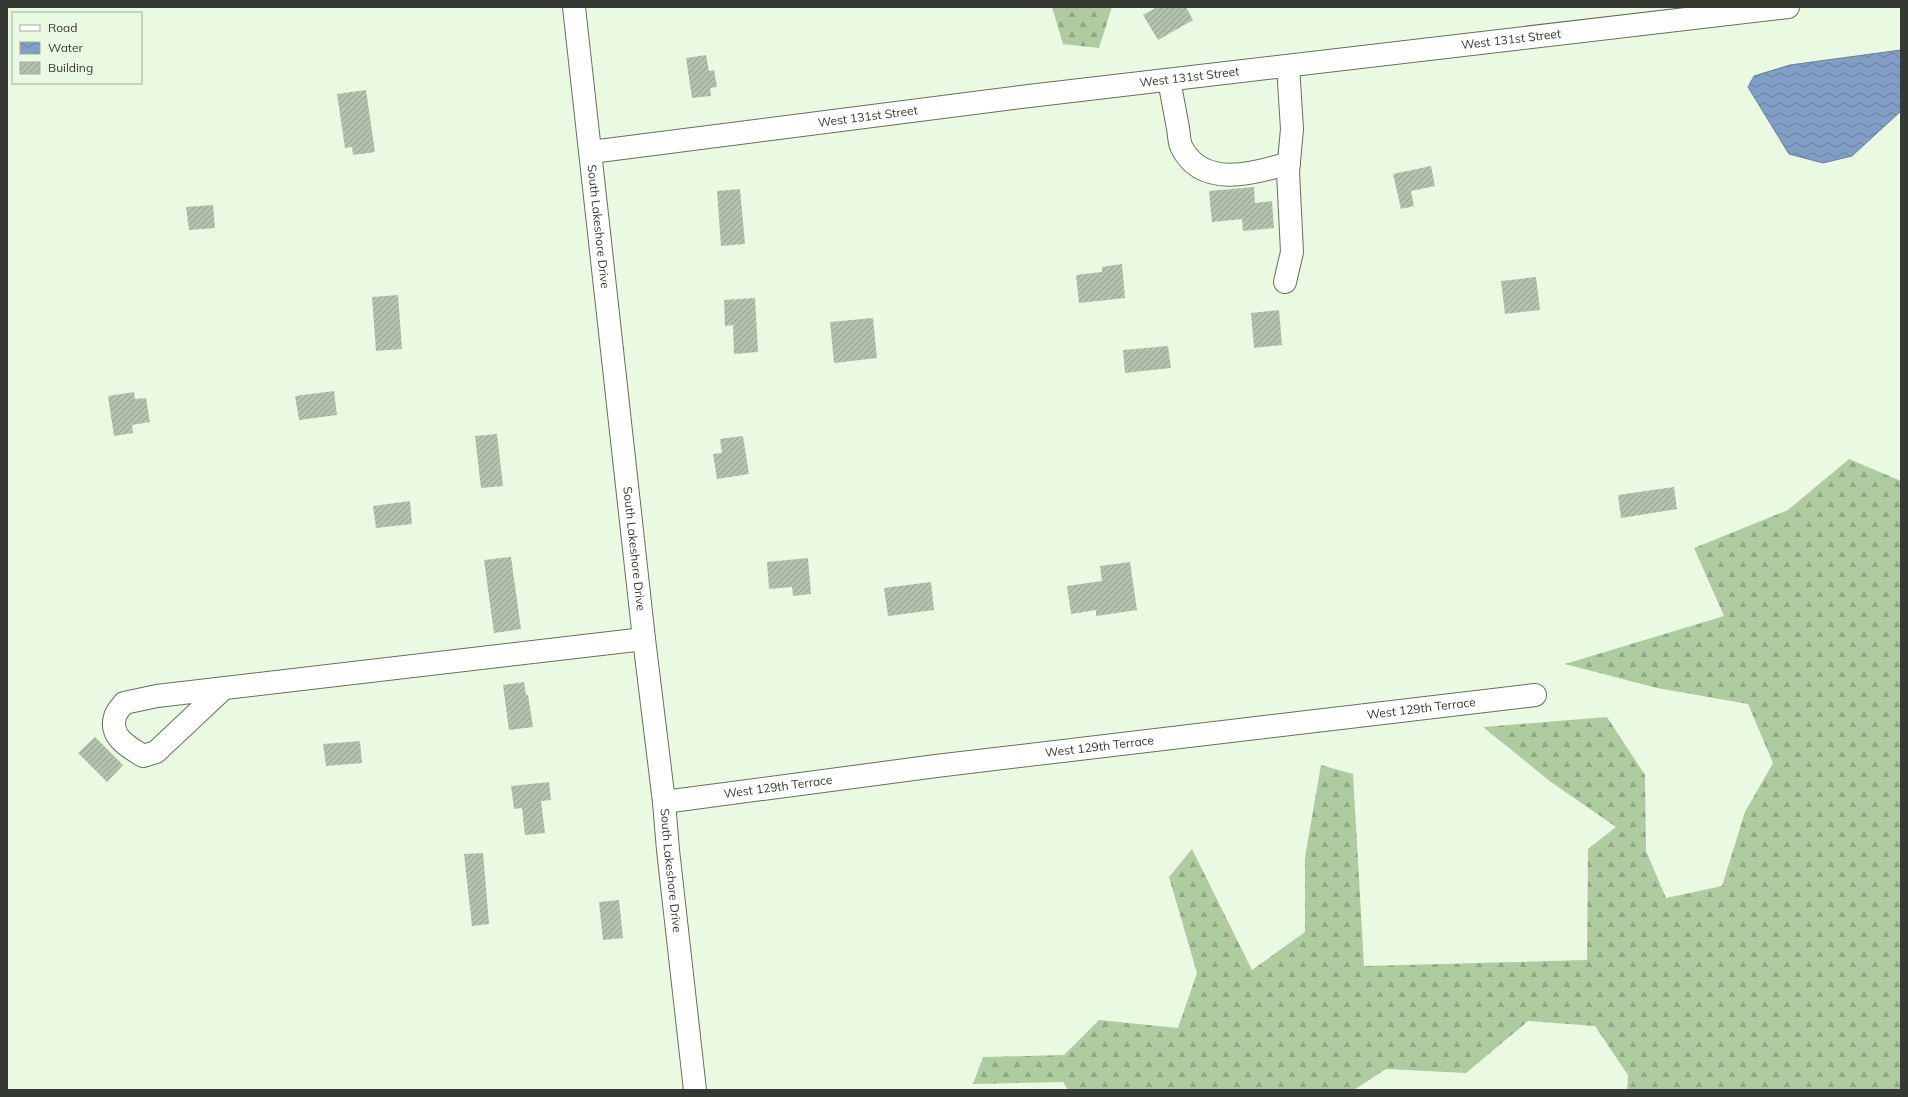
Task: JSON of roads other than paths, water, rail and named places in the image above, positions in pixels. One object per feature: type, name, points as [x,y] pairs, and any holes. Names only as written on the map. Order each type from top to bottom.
[{"type":"street","name":"South Lakeshore Drive","points":[[574,7],[695,1090]]},
{"type":"street","name":"West 131st Street","points":[[590,152],[1169,80],[1788,7]]},
{"type":"street","points":[[1285,282],[1292,252],[1288,163],[1292,129],[1288,66]]},
{"type":"street","points":[[1169,80],[1181,146],[1195,164],[1213,173],[1237,175],[1264,170],[1288,163]]},
{"type":"street","points":[[223,689],[295,679],[644,639]]},
{"type":"street","name":"West 129th Terrace","points":[[664,802],[936,766],[1535,695]]},
{"type":"water","points":[[1901,50],[1901,111],[1852,156],[1823,163],[1789,154],[1748,87],[1754,76],[1790,65]]}]
